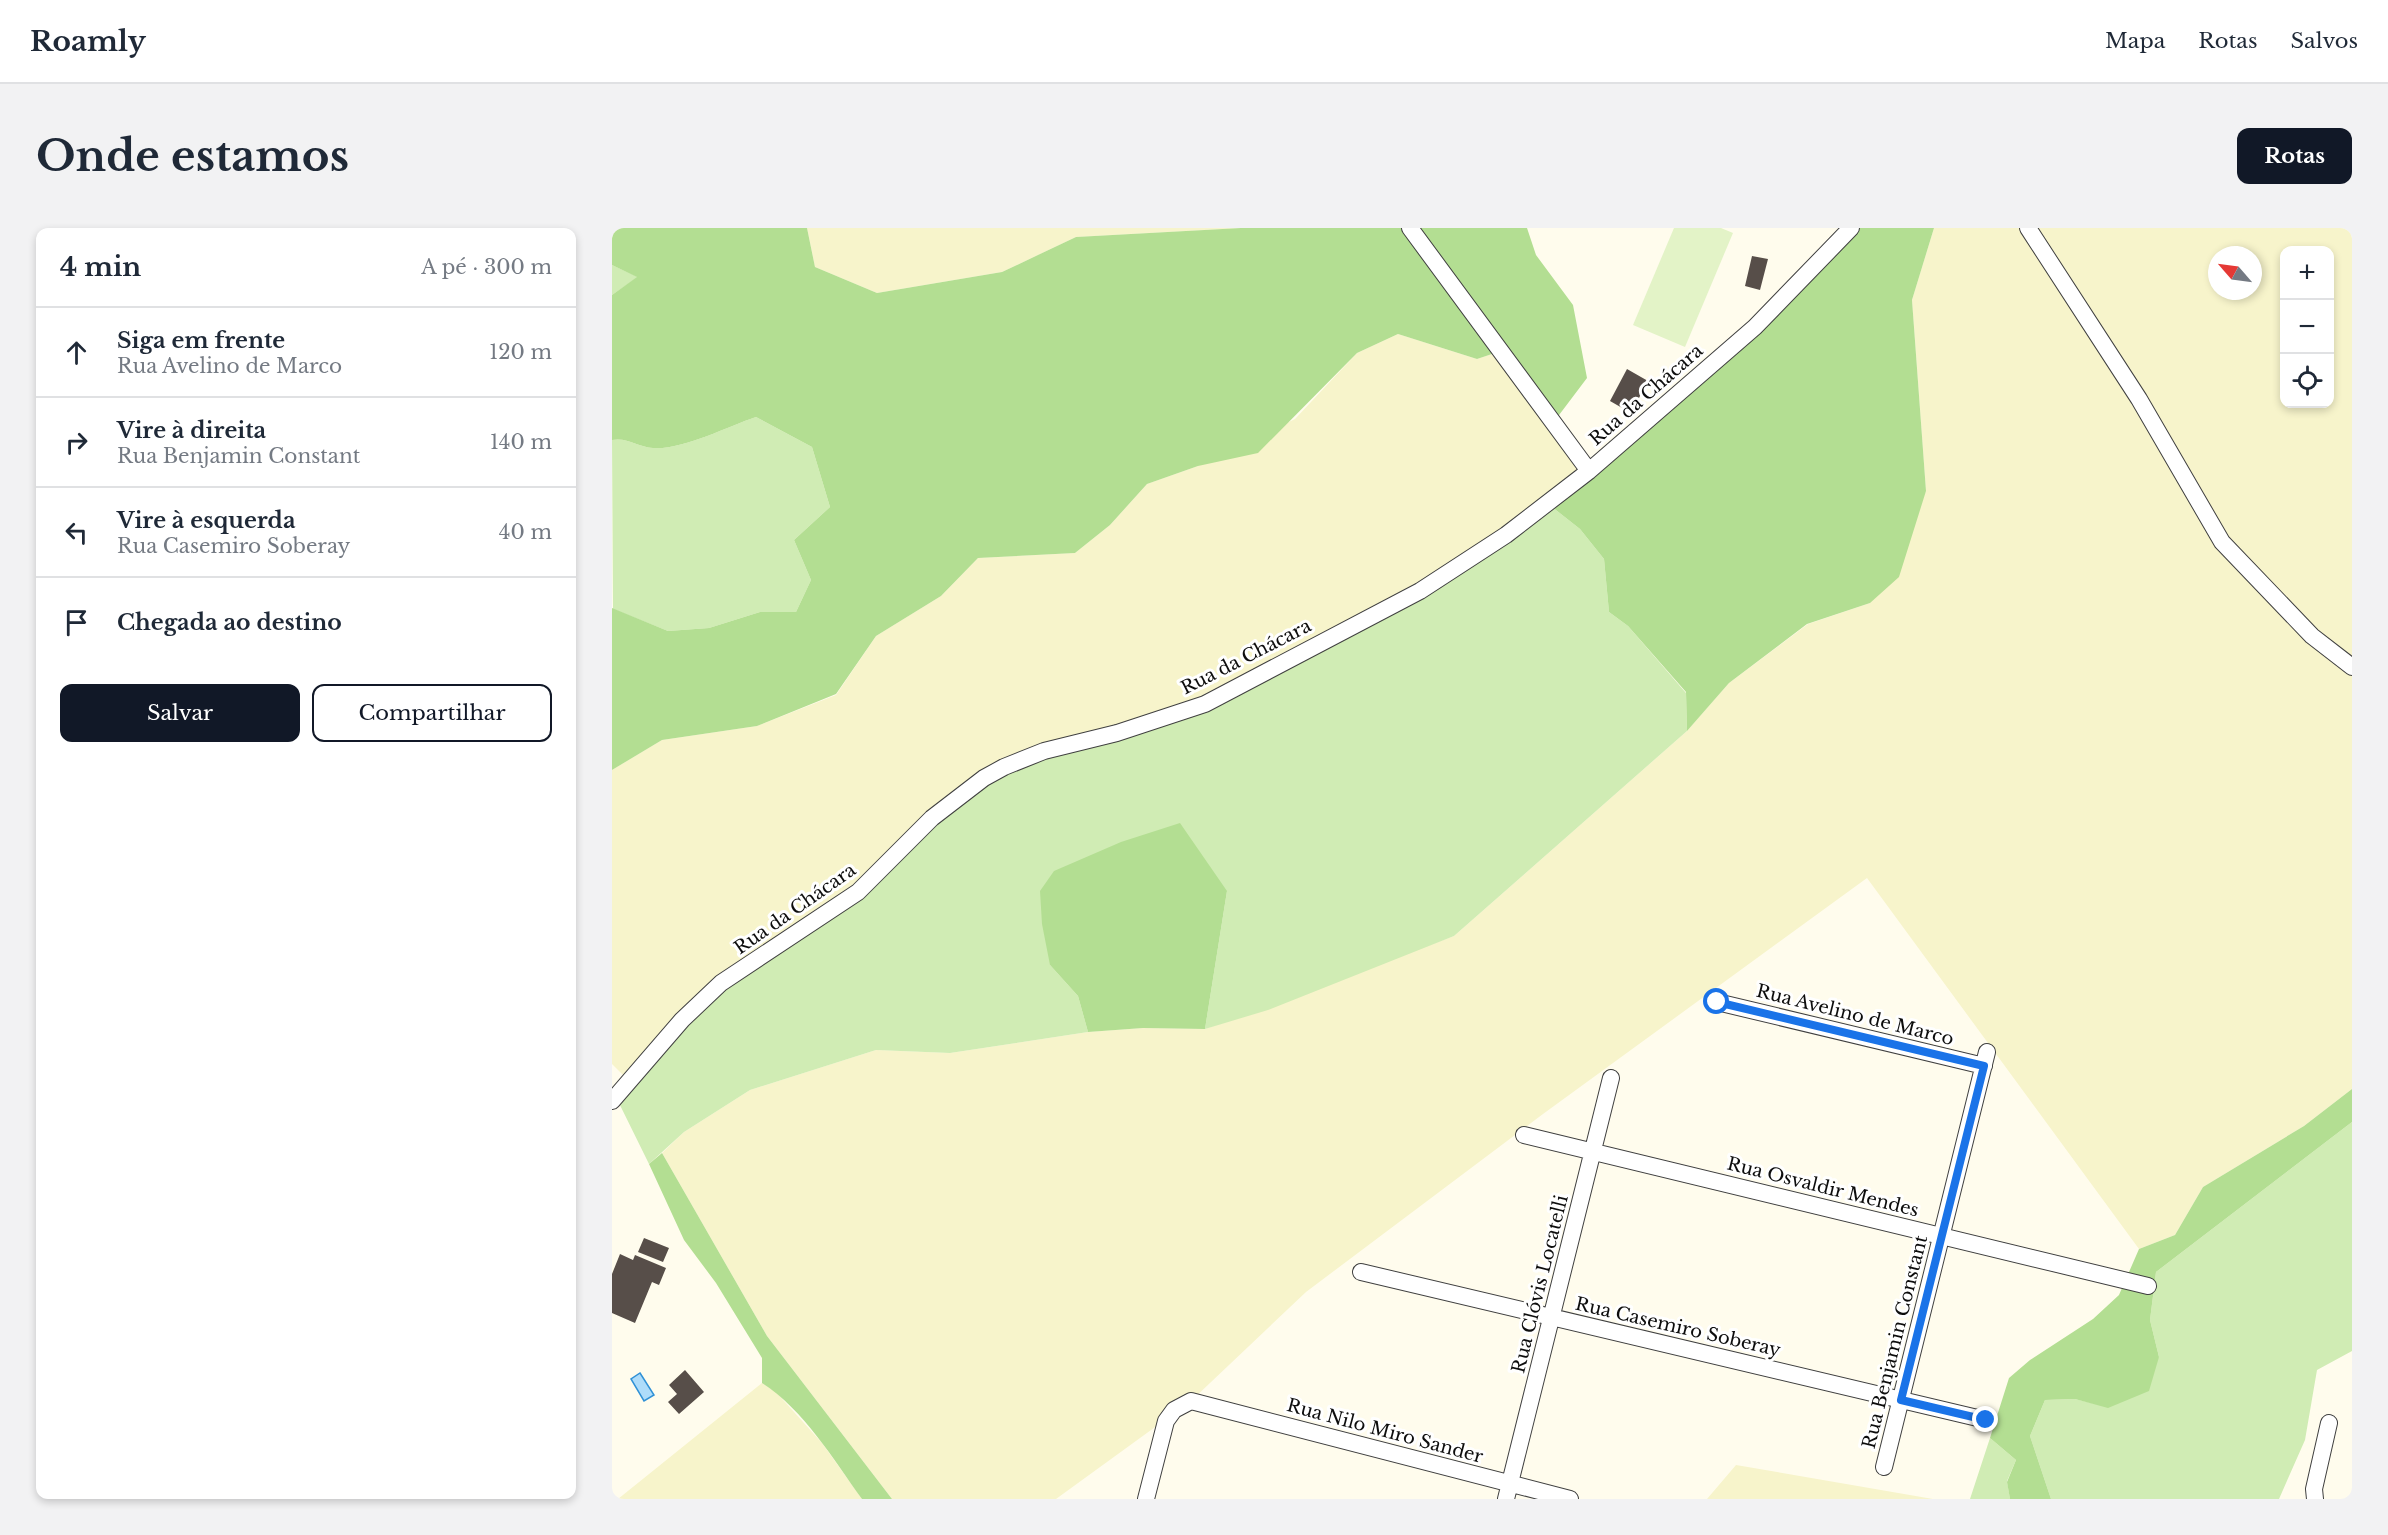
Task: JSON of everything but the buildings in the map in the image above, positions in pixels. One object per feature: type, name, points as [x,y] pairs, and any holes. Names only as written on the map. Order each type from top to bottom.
[{"type":"street","points":[[1410,228],[1589,471]]},
{"type":"street","name":"Rua da Chácara","points":[[612,1101],[682,1020],[722,983],[858,892],[932,818],[984,778],[1044,751],[1118,733],[1205,704],[1420,591],[1506,535],[1589,471],[1755,327],[1851,228]]},
{"type":"street","points":[[2028,228],[2139,399],[2222,543],[2312,636],[2352,667]]},
{"type":"street","name":"Rua Avelino de Marco","points":[[1717,1002],[1985,1059]]},
{"type":"street","name":"Rua Benjamin Constant","points":[[1884,1467],[1985,1059]]},
{"type":"street","name":"Rua Clóvis Locatelli","points":[[1508,1491],[1611,1078]]},
{"type":"street","name":"Rua Osvaldir Mendes","points":[[1524,1135],[2148,1286]]},
{"type":"street","name":"Rua Casemiro Soberay","points":[[1361,1272],[1986,1420]]},
{"type":"street","name":"Rua Nilo Miro Sander","points":[[1146,1499],[1166,1422],[1174,1410],[1191,1401],[1508,1491],[1570,1499]]},
{"type":"street","points":[[2315,1499],[2314,1489],[2329,1423]]},
{"type":"shaded area","points":[[807,228],[1241,228],[1076,237],[1002,272],[877,293],[815,267]]},
{"type":"shaded area","points":[[1934,228],[2352,228],[2352,1089],[2304,1126],[2203,1187],[2175,1235],[2139,1249],[1867,878],[1543,1114],[1306,1292],[1191,1401],[1056,1499],[892,1499],[767,1336],[662,1153],[684,1132],[750,1090],[876,1050],[950,1053],[1088,1032],[1143,1028],[1205,1029],[1454,936],[1687,731],[1729,683],[1808,624],[1870,603],[1926,491],[1912,300]]},
{"type":"shaded area","points":[[1398,334],[1477,359],[1501,351],[1589,471],[1506,535],[629,1081],[612,1064],[612,770],[662,740],[757,726],[836,695],[876,636],[941,596],[978,558],[1075,553],[1110,525],[1147,484],[1198,466],[1295,419],[1357,353]]},
{"type":"shaded area","points":[[762,1383],[776,1392],[822,1443],[862,1499],[618,1499]]},
{"type":"shaded area","points":[[1736,1465],[1933,1499],[1707,1499]]},
{"type":"green space","points":[[612,228],[807,228],[815,267],[877,293],[1002,272],[1076,237],[1241,228],[1527,228],[1536,255],[1573,305],[1587,378],[1553,423],[1501,351],[1477,359],[1398,334],[1357,353],[1258,453],[1198,466],[1147,484],[1110,525],[1075,553],[978,558],[941,596],[876,636],[836,694],[757,726],[662,740],[612,770],[612,608],[668,631],[709,628],[760,612],[796,612],[811,580],[794,540],[830,507],[812,447],[756,417],[691,442],[665,448],[612,440],[612,295],[637,277],[612,265]]},
{"type":"green space","points":[[1674,228],[1721,228],[1733,233],[1685,347],[1633,325]]},
{"type":"green space","points":[[1851,228],[1934,228],[1912,300],[1926,491],[1899,577],[1870,603],[1807,624],[1729,683],[1687,731],[1686,692],[1628,626],[1609,612],[1604,559],[1580,529],[1547,503],[1589,471]]},
{"type":"green space","points":[[612,265],[638,277],[612,295]]},
{"type":"green space","points":[[756,417],[812,447],[830,507],[794,540],[811,580],[796,612],[760,612],[709,628],[668,631],[613,609],[612,440],[665,448],[691,442]]},
{"type":"green space","points":[[1547,503],[1580,529],[1604,559],[1609,612],[1628,626],[1686,693],[1687,731],[1454,936],[1268,1010],[1205,1029],[1227,891],[1050,965],[1078,996],[1088,1032],[950,1053],[876,1050],[750,1090],[684,1132],[649,1164],[616,1097],[682,1020],[784,944],[984,778],[1205,704],[1420,591]]},
{"type":"green space","points":[[1180,823],[1227,891],[1205,1029],[1143,1028],[1088,1032],[1078,996],[1050,965],[1042,924],[1040,891],[1054,871],[1121,842]]},
{"type":"green space","points":[[2352,1089],[2352,1122],[2156,1272],[2150,1320],[2159,1357],[2149,1391],[2108,1408],[2075,1399],[2045,1400],[2030,1436],[2051,1499],[2010,1499],[2007,1482],[2016,1460],[1990,1438],[2009,1378],[2030,1360],[2093,1319],[2119,1295],[2139,1249],[2175,1235],[2203,1187],[2304,1126]]},
{"type":"green space","points":[[2352,1122],[2352,1351],[2317,1370],[2305,1440],[2279,1499],[2051,1499],[2030,1436],[2045,1400],[2075,1399],[2108,1407],[2159,1357],[2150,1320],[2156,1272]]},
{"type":"green space","points":[[662,1153],[767,1336],[892,1499],[862,1499],[804,1421],[777,1394],[762,1383],[762,1358],[716,1283],[684,1240],[649,1164]]},
{"type":"green space","points":[[1990,1438],[2016,1460],[2007,1481],[2010,1499],[1970,1499]]},
{"type":"water","points":[[640,1373],[654,1395],[644,1401],[631,1379]]},
{"type":"route","points":[[1717,1002],[1984,1066],[1901,1400],[1986,1420]]}]
